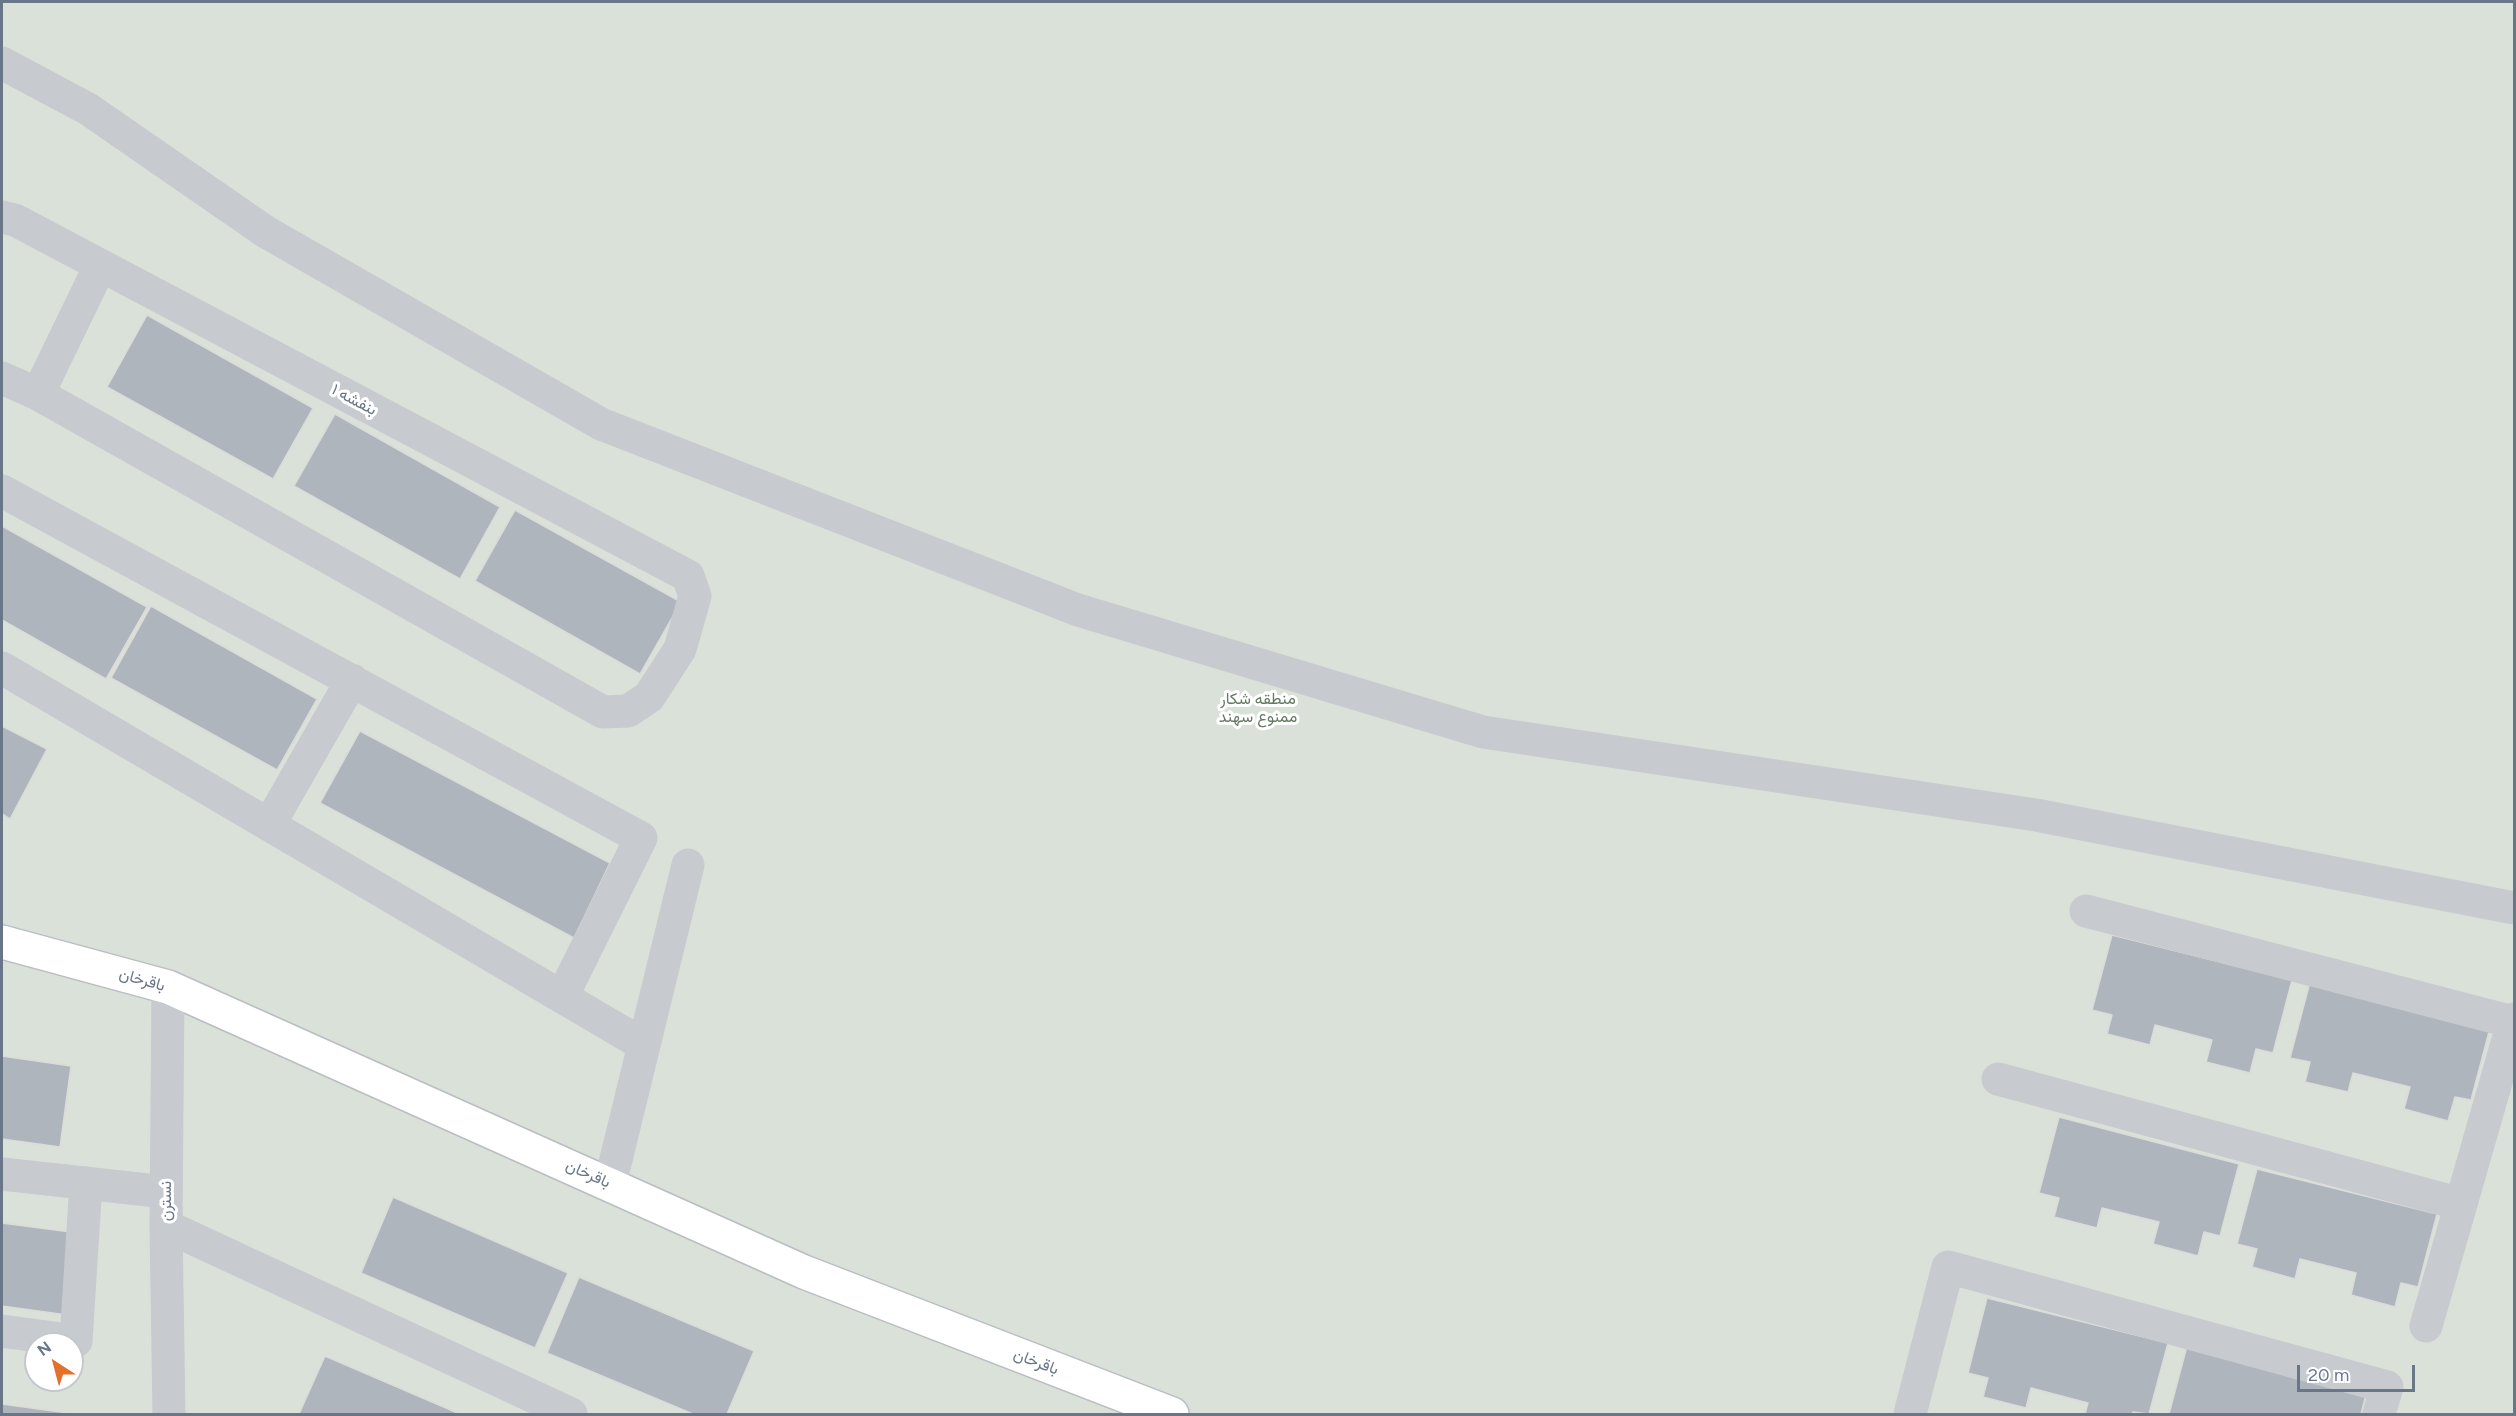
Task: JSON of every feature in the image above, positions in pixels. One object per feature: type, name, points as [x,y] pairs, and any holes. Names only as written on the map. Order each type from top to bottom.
[{"type":"main road","name":"باقرخان","points":[[2,942],[168,987],[804,1272],[1172,1414]]},
{"type":"street","points":[[2,63],[88,109],[266,232],[601,424],[1078,610],[1483,732],[2036,815],[2514,908]]},
{"type":"street","name":"بنفشه ۱","points":[[2,217],[15,220],[688,576],[695,596],[680,649],[649,697],[628,711],[603,711],[38,394]]},
{"type":"street","points":[[2,378],[38,394],[100,266]]},
{"type":"street","points":[[2,491],[641,838],[562,997]]},
{"type":"street","points":[[2,668],[644,1045]]},
{"type":"street","points":[[269,825],[352,680]]},
{"type":"street","points":[[610,1184],[688,865]]},
{"type":"street","points":[[2086,911],[2514,1021],[2426,1326]]},
{"type":"street","name":"نسترن","points":[[168,987],[166,1226],[169,1414]]},
{"type":"street","points":[[1998,1079],[2461,1204]]},
{"type":"street","points":[[2,1174],[166,1192]]},
{"type":"street","points":[[2,1331],[76,1341],[86,1183]]},
{"type":"street","points":[[166,1226],[571,1414]]},
{"type":"street","points":[[1910,1414],[1948,1267],[2387,1387],[2379,1414]]},
{"type":"green space","name":"منطقه شکار ممنوع سهند","points":[[2,2],[2514,2],[2514,1414],[2,1414]]},
{"type":"building","points":[[147,315],[313,408],[273,479],[107,387]]},
{"type":"building","points":[[335,414],[500,507],[460,579],[294,486]]},
{"type":"building","points":[[515,510],[681,602],[640,674],[475,581]]},
{"type":"building","points":[[2,526],[147,607],[106,679],[2,620]]},
{"type":"building","points":[[151,606],[317,699],[277,770],[111,678]]},
{"type":"building","points":[[2,726],[47,749],[10,819],[2,814]]},
{"type":"building","points":[[360,731],[610,863],[574,938],[320,803]]},
{"type":"building","points":[[2112,935],[2292,980],[2273,1053],[2256,1049],[2250,1073],[2206,1062],[2212,1040],[2155,1025],[2150,1045],[2107,1034],[2112,1015],[2092,1010]]},
{"type":"building","points":[[2310,982],[2490,1028],[2471,1100],[2455,1097],[2448,1121],[2404,1109],[2410,1087],[2353,1073],[2348,1092],[2305,1082],[2310,1062],[2290,1058]]},
{"type":"building","points":[[2,1056],[71,1066],[60,1147],[2,1139]]},
{"type":"building","points":[[2059,1117],[2239,1164],[2220,1236],[2204,1232],[2198,1256],[2153,1244],[2159,1222],[2102,1208],[2097,1228],[2054,1217],[2059,1198],[2039,1193]]},
{"type":"building","points":[[2257,1169],[2437,1214],[2418,1287],[2401,1283],[2395,1307],[2351,1295],[2356,1273],[2300,1259],[2295,1279],[2252,1267],[2257,1249],[2237,1244]]},
{"type":"building","points":[[393,1197],[568,1273],[535,1348],[361,1273]]},
{"type":"building","points":[[2,1223],[78,1233],[67,1315],[2,1306]]},
{"type":"building","points":[[579,1277],[754,1351],[727,1414],[693,1414],[547,1353]]},
{"type":"building","points":[[1987,1298],[2168,1343],[2149,1414],[2133,1412],[2132,1414],[2085,1414],[2088,1403],[2031,1388],[2026,1408],[1983,1397],[1988,1378],[1968,1373]]},
{"type":"building","points":[[2187,1346],[2367,1391],[2361,1414],[2169,1414]]},
{"type":"building","points":[[325,1356],[460,1414],[299,1414]]},
{"type":"building","points":[[2,1404],[75,1414],[2,1414]]}]
